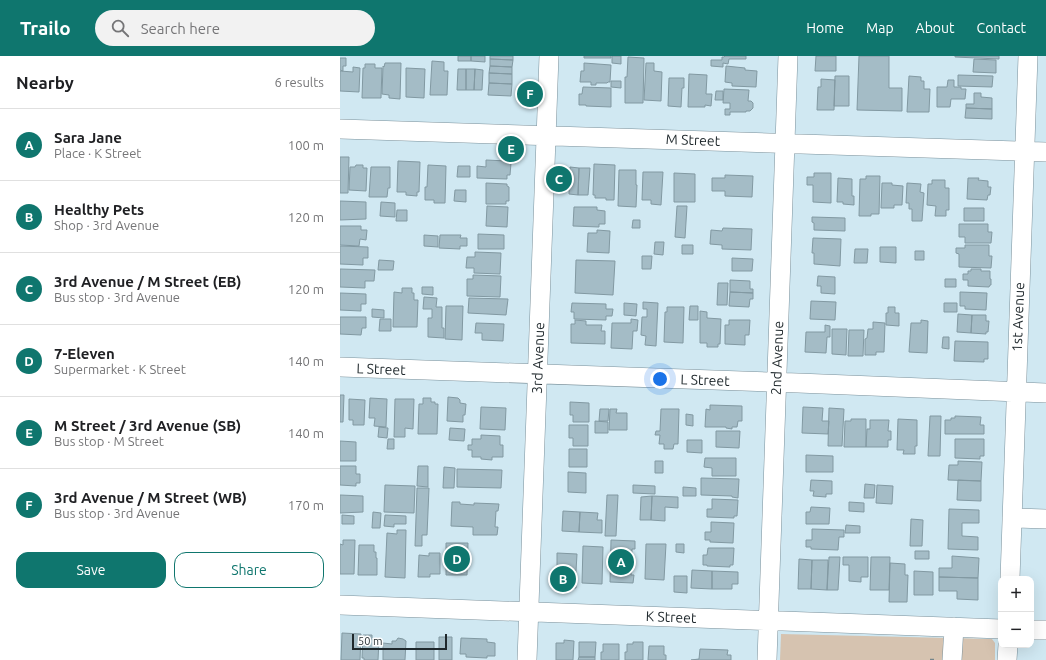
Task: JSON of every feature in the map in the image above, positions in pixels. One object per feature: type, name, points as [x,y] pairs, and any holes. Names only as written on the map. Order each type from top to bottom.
[{"type":"street","name":"3rd Avenue","points":[[527,660],[549,56]]},
{"type":"street","name":"2nd Avenue","points":[[767,660],[788,56]]},
{"type":"street","name":"1st Avenue","points":[[1010,576],[1028,56]]},
{"type":"street","name":"M Street","points":[[340,128],[1046,152]]},
{"type":"street","name":"L Street","points":[[340,368],[776,382],[1046,393]]},
{"type":"street","points":[[1012,518],[1046,519]]},
{"type":"street","name":"K Street","points":[[340,605],[998,629]]},
{"type":"street","points":[[952,660],[954,627]]},
{"type":"street","points":[[1034,630],[1046,630]]},
{"type":"street","points":[[1007,660],[1008,648]]},
{"type":"shaded area","points":[[781,634],[992,639],[995,643],[995,660],[780,660]]},
{"type":"building","points":[[458,56],[471,56],[471,61],[458,61]]},
{"type":"building","points":[[471,56],[485,56],[485,62],[471,61]]},
{"type":"building","points":[[490,56],[513,56],[513,60],[490,59]]},
{"type":"building","points":[[584,56],[611,56],[611,58],[584,58]]},
{"type":"building","points":[[612,56],[621,56],[621,64],[612,63]]},
{"type":"building","points":[[746,56],[746,59],[729,59],[728,64],[723,63],[723,67],[711,66],[711,60],[722,60],[722,57]]},
{"type":"building","points":[[816,56],[836,56],[836,71],[815,71]]},
{"type":"building","points":[[859,56],[889,56],[889,88],[902,88],[902,111],[857,110]]},
{"type":"building","points":[[999,56],[999,59],[955,57]]},
{"type":"building","points":[[628,57],[644,58],[643,103],[625,103],[625,77],[627,77]]},
{"type":"building","points":[[340,58],[346,58],[346,66],[343,66],[343,71],[340,70]]},
{"type":"building","points":[[490,59],[513,60],[512,67],[490,66]]},
{"type":"building","points":[[974,59],[996,60],[996,73],[973,72]]},
{"type":"building","points":[[432,61],[444,62],[444,71],[448,71],[447,95],[430,95]]},
{"type":"building","points":[[385,63],[401,63],[400,99],[389,98],[389,95],[382,94],[383,66],[384,67]]},
{"type":"building","points":[[584,63],[611,65],[610,82],[591,85],[591,82],[580,82],[581,71],[584,71]]},
{"type":"building","points":[[646,63],[654,63],[654,71],[662,72],[661,101],[644,100]]},
{"type":"building","points":[[365,64],[375,64],[375,68],[382,68],[381,98],[362,98],[363,68],[365,68]]},
{"type":"building","points":[[490,66],[512,67],[512,74],[489,73]]},
{"type":"building","points":[[726,66],[757,71],[756,87],[732,86],[732,83],[725,82]]},
{"type":"building","points":[[353,67],[360,68],[359,92],[340,91],[340,71],[353,72]]},
{"type":"building","points":[[406,68],[425,69],[424,98],[406,97]]},
{"type":"building","points":[[458,69],[466,69],[466,90],[457,90]]},
{"type":"building","points":[[466,69],[475,69],[474,90],[466,90]]},
{"type":"building","points":[[475,69],[483,70],[482,90],[474,90]]},
{"type":"building","points":[[489,73],[512,74],[512,84],[489,83]]},
{"type":"building","points":[[689,74],[707,75],[706,94],[712,94],[711,106],[705,105],[705,107],[688,107]]},
{"type":"building","points":[[958,75],[993,76],[992,87],[958,86]]},
{"type":"building","points":[[835,76],[849,76],[849,106],[834,106]]},
{"type":"building","points":[[909,76],[921,77],[921,81],[924,81],[924,89],[930,89],[929,112],[907,112]]},
{"type":"building","points":[[669,78],[684,78],[681,107],[668,106]]},
{"type":"building","points":[[821,79],[835,80],[834,110],[817,110],[818,87],[821,87]]},
{"type":"building","points":[[948,80],[954,80],[954,87],[966,89],[965,99],[951,99],[950,107],[937,107],[937,87],[947,87]]},
{"type":"building","points":[[611,81],[621,81],[621,88],[611,87]]},
{"type":"building","points":[[489,83],[512,84],[511,96],[488,95]]},
{"type":"building","points":[[583,87],[611,88],[611,107],[579,105],[579,94],[582,94]]},
{"type":"building","points":[[724,89],[749,90],[748,101],[753,103],[753,108],[746,112],[730,112],[730,115],[725,115],[725,109],[730,109],[730,103],[723,103]]},
{"type":"building","points":[[716,91],[723,91],[723,100],[715,100]]},
{"type":"building","points":[[974,93],[981,93],[981,97],[992,98],[992,109],[966,108],[966,104],[974,104]]},
{"type":"building","points":[[966,108],[992,109],[992,119],[965,118]]},
{"type":"building","points":[[340,157],[349,157],[348,193],[340,193]]},
{"type":"building","points":[[486,160],[507,161],[507,163],[511,163],[510,175],[507,175],[507,179],[477,178],[477,166],[486,167]]},
{"type":"building","points":[[398,161],[420,162],[419,192],[417,192],[417,196],[406,195],[406,192],[397,192]]},
{"type":"building","points":[[594,164],[615,165],[614,200],[595,198],[595,195],[593,195]]},
{"type":"building","points":[[356,165],[363,165],[363,168],[367,168],[366,191],[349,190],[350,167],[355,167]]},
{"type":"building","points":[[428,165],[446,166],[445,203],[434,203],[434,200],[425,200]]},
{"type":"building","points":[[458,166],[470,166],[470,177],[457,177]]},
{"type":"building","points":[[371,167],[390,167],[390,188],[388,188],[387,197],[369,197]]},
{"type":"building","points":[[570,167],[579,168],[578,195],[569,194]]},
{"type":"building","points":[[579,168],[590,168],[588,195],[578,195]]},
{"type":"building","points":[[619,170],[636,170],[636,207],[618,206]]},
{"type":"building","points":[[643,172],[663,172],[661,205],[651,204],[651,200],[642,200]]},
{"type":"building","points":[[674,173],[695,174],[695,202],[674,202]]},
{"type":"building","points":[[814,173],[831,173],[831,203],[813,202],[813,185],[807,185],[807,177],[814,177]]},
{"type":"building","points":[[725,175],[753,176],[752,197],[725,196],[725,191],[712,191],[712,178],[725,178]]},
{"type":"building","points":[[866,176],[880,176],[879,214],[859,216],[860,179],[866,179]]},
{"type":"building","points":[[838,178],[852,179],[852,196],[854,196],[854,205],[837,202]]},
{"type":"building","points":[[968,178],[979,178],[978,180],[988,181],[988,187],[991,187],[990,195],[988,195],[987,200],[967,199]]},
{"type":"building","points":[[932,180],[945,180],[945,188],[949,188],[949,210],[946,210],[946,216],[935,216],[936,206],[927,205],[928,184],[932,184]]},
{"type":"building","points":[[486,183],[507,184],[509,187],[509,201],[506,201],[506,204],[486,204]]},
{"type":"building","points":[[882,183],[892,183],[892,185],[903,186],[902,205],[894,205],[894,208],[881,208]]},
{"type":"building","points":[[907,183],[921,184],[920,192],[924,193],[922,221],[912,221],[912,209],[909,209],[909,203],[906,203]]},
{"type":"building","points":[[455,190],[466,190],[466,202],[454,201]]},
{"type":"building","points":[[340,201],[366,202],[366,219],[340,220]]},
{"type":"building","points":[[381,202],[395,203],[395,217],[380,216]]},
{"type":"building","points":[[487,206],[508,207],[507,227],[486,226]]},
{"type":"building","points":[[677,206],[687,206],[685,238],[675,237]]},
{"type":"building","points":[[574,207],[597,207],[597,210],[605,211],[605,224],[599,224],[599,227],[573,226]]},
{"type":"building","points":[[964,208],[984,208],[984,221],[964,221]]},
{"type":"building","points":[[397,210],[407,210],[407,221],[396,221]]},
{"type":"building","points":[[812,217],[845,218],[845,231],[814,230]]},
{"type":"building","points":[[633,220],[640,220],[640,228],[632,228]]},
{"type":"building","points":[[959,224],[988,224],[988,232],[992,232],[991,243],[965,243],[965,237],[959,237]]},
{"type":"building","points":[[340,226],[361,226],[361,230],[367,230],[366,240],[360,239],[359,246],[340,245]]},
{"type":"building","points":[[723,228],[752,229],[751,250],[722,249],[722,245],[710,244],[711,230],[722,231]]},
{"type":"building","points":[[597,230],[610,231],[609,253],[587,252],[588,233],[597,233]]},
{"type":"building","points":[[478,234],[504,235],[504,249],[478,249]]},
{"type":"building","points":[[424,235],[438,236],[438,247],[424,246]]},
{"type":"building","points":[[440,235],[461,235],[460,238],[467,238],[467,246],[460,246],[460,249],[439,248]]},
{"type":"building","points":[[813,238],[841,239],[840,266],[814,264],[814,253],[812,253]]},
{"type":"building","points":[[655,242],[664,242],[663,255],[654,254]]},
{"type":"building","points":[[682,245],[693,245],[693,254],[682,254]]},
{"type":"building","points":[[965,245],[989,245],[989,256],[992,256],[991,268],[959,267],[959,254],[956,253],[956,248],[965,248]]},
{"type":"building","points":[[340,246],[368,247],[368,258],[363,258],[363,265],[340,264]]},
{"type":"building","points":[[880,247],[896,247],[896,263],[880,262]]},
{"type":"building","points":[[855,249],[868,249],[867,263],[854,263]]},
{"type":"building","points":[[915,251],[924,251],[924,260],[915,260]]},
{"type":"building","points":[[475,252],[501,253],[500,274],[474,273],[474,268],[466,268],[467,257],[475,257]]},
{"type":"building","points":[[642,256],[652,256],[651,269],[642,269]]},
{"type":"building","points":[[732,258],[753,259],[752,271],[732,271]]},
{"type":"building","points":[[379,260],[394,261],[393,270],[378,270]]},
{"type":"building","points":[[576,260],[615,261],[613,295],[575,293]]},
{"type":"building","points":[[340,269],[375,270],[374,281],[365,281],[365,288],[340,287]]},
{"type":"building","points":[[971,269],[990,271],[991,285],[989,287],[968,286],[968,280],[963,280],[963,274],[968,274],[968,271],[971,271]]},
{"type":"building","points":[[473,275],[501,276],[500,297],[467,296],[467,279],[473,279]]},
{"type":"building","points":[[818,276],[835,277],[835,294],[821,293],[821,286],[817,286]]},
{"type":"building","points":[[945,279],[956,279],[956,287],[945,287]]},
{"type":"building","points":[[730,280],[750,281],[750,289],[753,289],[753,293],[730,292]]},
{"type":"building","points":[[718,283],[728,283],[727,305],[717,305]]},
{"type":"building","points":[[422,287],[433,287],[433,295],[422,294]]},
{"type":"building","points":[[402,288],[412,288],[414,300],[418,300],[417,327],[393,327],[394,292],[402,293]]},
{"type":"building","points":[[730,292],[753,293],[753,299],[750,299],[749,307],[729,306]]},
{"type":"building","points":[[960,292],[987,293],[986,310],[965,309],[965,306],[960,306]]},
{"type":"building","points":[[340,293],[366,294],[366,304],[361,304],[361,311],[340,310]]},
{"type":"building","points":[[424,297],[437,298],[436,307],[442,307],[442,328],[444,328],[444,338],[428,337],[428,318],[432,318],[432,309],[423,309]]},
{"type":"building","points":[[469,298],[508,299],[506,315],[468,313]]},
{"type":"building","points":[[811,301],[836,302],[835,320],[810,319]]},
{"type":"building","points":[[643,302],[658,303],[656,346],[645,345],[646,336],[641,335],[642,317],[647,317],[647,309],[643,309]]},
{"type":"building","points":[[572,303],[606,304],[606,309],[613,309],[612,316],[606,316],[606,320],[574,319],[574,312],[571,312]]},
{"type":"building","points":[[624,303],[637,304],[636,316],[624,315]]},
{"type":"building","points":[[944,303],[957,303],[957,312],[944,312]]},
{"type":"building","points":[[446,306],[463,306],[462,340],[445,339]]},
{"type":"building","points":[[690,306],[698,306],[698,320],[689,320]]},
{"type":"building","points":[[667,307],[684,307],[683,343],[664,342],[665,312],[667,312]]},
{"type":"building","points":[[888,307],[895,307],[895,313],[899,313],[899,326],[886,325],[886,313],[888,313]]},
{"type":"building","points":[[372,309],[384,310],[384,318],[372,317]]},
{"type":"building","points":[[700,311],[707,312],[707,318],[721,319],[720,344],[718,344],[718,347],[707,347],[707,343],[700,343]]},
{"type":"building","points":[[958,314],[972,315],[971,333],[957,332]]},
{"type":"building","points":[[972,315],[986,315],[986,321],[989,321],[988,332],[986,332],[986,334],[971,333]]},
{"type":"building","points":[[340,317],[366,317],[366,328],[362,328],[361,335],[340,334]]},
{"type":"building","points":[[380,319],[391,319],[391,331],[379,331]]},
{"type":"building","points":[[631,319],[638,320],[637,331],[633,331],[632,349],[611,348],[612,323],[631,323]]},
{"type":"building","points":[[575,320],[586,321],[586,325],[602,325],[601,331],[605,331],[605,344],[571,343],[571,324],[575,324]]},
{"type":"building","points":[[729,320],[750,320],[749,335],[745,335],[745,345],[725,344],[725,325],[729,325]]},
{"type":"building","points":[[921,320],[928,321],[927,353],[909,352],[911,323],[921,323]]},
{"type":"building","points":[[873,322],[885,323],[884,352],[876,352],[876,355],[865,355],[865,339],[867,338],[868,329],[873,329]]},
{"type":"building","points":[[476,323],[504,324],[503,341],[482,340],[482,333],[475,333]]},
{"type":"building","points":[[825,325],[830,326],[830,337],[827,337],[826,353],[805,352],[806,332],[825,332]]},
{"type":"building","points":[[832,329],[847,329],[846,355],[832,354]]},
{"type":"building","points":[[849,330],[864,330],[863,356],[848,356]]},
{"type":"building","points":[[943,337],[949,337],[949,349],[942,348]]},
{"type":"building","points":[[955,341],[988,342],[988,359],[984,359],[984,362],[954,361]]},
{"type":"building","points":[[340,395],[344,395],[343,422],[340,422]]},
{"type":"building","points":[[448,397],[458,398],[460,403],[466,404],[463,422],[447,421]]},
{"type":"building","points":[[370,398],[387,399],[386,427],[374,426],[375,418],[369,418]]},
{"type":"building","points":[[423,398],[431,398],[431,402],[438,404],[437,434],[418,434],[419,404],[423,404]]},
{"type":"building","points":[[349,399],[365,400],[364,425],[353,425],[353,420],[349,420]]},
{"type":"building","points":[[395,399],[414,399],[413,429],[405,428],[405,437],[394,437]]},
{"type":"building","points":[[570,402],[589,403],[589,422],[573,422],[573,415],[570,415]]},
{"type":"building","points":[[710,405],[742,406],[742,421],[738,421],[737,427],[732,427],[732,429],[726,427],[705,427],[706,409],[710,410]]},
{"type":"building","points":[[481,407],[506,408],[505,430],[480,429]]},
{"type":"building","points":[[803,407],[823,408],[822,421],[829,421],[828,434],[802,433]]},
{"type":"building","points":[[829,408],[844,409],[842,446],[828,446]]},
{"type":"building","points":[[600,409],[609,409],[608,421],[599,421]]},
{"type":"building","points":[[610,409],[617,409],[616,413],[627,413],[627,430],[609,430]]},
{"type":"building","points":[[661,409],[679,409],[678,444],[674,444],[673,449],[664,449],[664,444],[659,444],[660,435],[655,435],[656,431],[660,431]]},
{"type":"building","points":[[686,414],[693,415],[693,426],[686,425]]},
{"type":"building","points":[[930,416],[941,416],[940,456],[928,456]]},
{"type":"building","points":[[955,416],[981,417],[980,425],[984,425],[984,434],[945,434],[945,420],[951,420],[951,418],[955,418]]},
{"type":"building","points":[[851,419],[866,419],[866,447],[844,447],[845,421],[851,421]]},
{"type":"building","points":[[898,419],[917,420],[917,446],[915,446],[915,454],[903,454],[904,450],[897,450]]},
{"type":"building","points":[[870,420],[889,420],[888,431],[891,431],[891,440],[888,440],[888,447],[866,447],[867,429],[870,429]]},
{"type":"building","points":[[595,421],[608,422],[608,433],[595,433]]},
{"type":"building","points":[[569,425],[588,425],[588,446],[573,446],[573,438],[569,438]]},
{"type":"building","points":[[379,427],[388,428],[387,438],[378,437]]},
{"type":"building","points":[[450,428],[465,429],[464,441],[449,440]]},
{"type":"building","points":[[716,431],[740,431],[739,448],[716,447]]},
{"type":"building","points":[[481,435],[500,436],[500,445],[503,445],[503,457],[492,457],[492,460],[481,459],[481,457],[472,457],[472,450],[468,450],[468,445],[472,445],[472,439],[481,439]]},
{"type":"building","points":[[388,439],[394,439],[394,449],[387,449]]},
{"type":"building","points":[[955,439],[984,439],[984,456],[980,456],[980,459],[955,458]]},
{"type":"building","points":[[687,440],[702,440],[702,453],[687,452]]},
{"type":"building","points":[[340,441],[356,442],[356,461],[340,461]]},
{"type":"building","points":[[569,449],[587,449],[587,467],[569,467]]},
{"type":"building","points":[[806,455],[833,456],[833,472],[806,472]]},
{"type":"building","points":[[705,458],[736,458],[736,476],[712,476],[712,468],[704,467]]},
{"type":"building","points":[[655,461],[663,461],[663,473],[655,473]]},
{"type":"building","points":[[958,461],[982,462],[981,481],[948,480],[949,465],[958,465]]},
{"type":"building","points":[[340,466],[356,466],[356,474],[360,474],[360,483],[356,483],[356,486],[340,485]]},
{"type":"building","points":[[418,466],[428,466],[428,487],[417,486]]},
{"type":"building","points":[[444,467],[455,468],[454,488],[443,488]]},
{"type":"building","points":[[457,469],[502,470],[501,488],[457,487]]},
{"type":"building","points":[[568,472],[586,473],[586,493],[568,492]]},
{"type":"building","points":[[701,478],[739,479],[738,498],[732,496],[701,495]]},
{"type":"building","points":[[811,480],[832,481],[832,494],[826,494],[826,497],[813,496],[814,491],[810,491]]},
{"type":"building","points":[[958,480],[981,481],[981,501],[957,500]]},
{"type":"building","points":[[865,484],[875,485],[874,498],[864,498]]},
{"type":"building","points":[[385,485],[415,486],[414,513],[384,512]]},
{"type":"building","points":[[633,485],[655,486],[655,494],[633,493]]},
{"type":"building","points":[[877,485],[893,486],[892,504],[876,503]]},
{"type":"building","points":[[683,487],[696,488],[696,496],[683,496]]},
{"type":"building","points":[[417,488],[429,488],[427,535],[422,535],[422,546],[415,546]]},
{"type":"building","points":[[340,495],[363,496],[363,512],[340,513]]},
{"type":"building","points":[[607,495],[618,495],[616,536],[605,536]]},
{"type":"building","points":[[652,496],[678,497],[678,508],[665,507],[665,521],[651,520]]},
{"type":"building","points":[[652,496],[651,520],[640,520],[641,497]]},
{"type":"building","points":[[712,499],[738,500],[737,516],[734,516],[734,518],[707,517],[707,509],[712,509]]},
{"type":"building","points":[[452,502],[474,505],[474,503],[499,504],[498,511],[496,511],[495,527],[498,527],[497,535],[473,535],[473,527],[451,526]]},
{"type":"building","points":[[849,502],[864,503],[864,512],[849,511]]},
{"type":"building","points":[[811,507],[830,508],[829,524],[806,524],[806,512],[810,512]]},
{"type":"building","points":[[949,509],[979,510],[979,523],[962,523],[962,536],[978,537],[978,550],[948,549]]},
{"type":"building","points":[[563,511],[580,512],[579,532],[562,531]]},
{"type":"building","points":[[373,512],[381,513],[380,528],[372,528]]},
{"type":"building","points":[[580,512],[598,513],[597,520],[602,520],[602,533],[579,532]]},
{"type":"building","points":[[342,515],[354,516],[354,524],[342,524]]},
{"type":"building","points":[[385,515],[406,516],[406,524],[394,524],[394,527],[384,526]]},
{"type":"building","points":[[911,519],[923,520],[922,546],[910,546]]},
{"type":"building","points":[[711,522],[734,523],[733,543],[710,542],[710,540],[705,540],[705,532],[711,532]]},
{"type":"building","points":[[846,525],[860,526],[860,533],[845,533]]},
{"type":"building","points":[[812,529],[844,530],[844,537],[839,537],[838,550],[811,549],[811,547],[806,547],[806,540],[812,540]]},
{"type":"building","points":[[397,530],[406,530],[405,578],[385,577],[387,533],[397,534]]},
{"type":"building","points":[[343,540],[355,540],[354,574],[340,574],[340,544],[343,545]]},
{"type":"building","points":[[611,540],[635,541],[635,549],[632,549],[631,575],[634,575],[633,583],[610,582]]},
{"type":"building","points":[[446,543],[468,543],[467,575],[446,575]]},
{"type":"building","points":[[646,544],[666,544],[664,580],[645,579]]},
{"type":"building","points":[[676,544],[684,544],[684,553],[676,552]]},
{"type":"building","points":[[359,545],[374,545],[374,552],[376,552],[377,558],[377,575],[358,575]]},
{"type":"building","points":[[583,546],[603,547],[602,584],[582,583]]},
{"type":"building","points":[[708,548],[734,548],[733,565],[730,565],[730,567],[703,565],[703,555],[707,555]]},
{"type":"building","points":[[915,551],[929,551],[929,559],[915,559]]},
{"type":"building","points":[[429,553],[440,553],[440,574],[430,574],[430,577],[418,577],[419,555],[429,556]]},
{"type":"building","points":[[557,553],[577,554],[576,571],[557,570]]},
{"type":"building","points":[[952,556],[979,558],[978,578],[939,577],[939,568],[952,568]]},
{"type":"building","points":[[829,557],[840,557],[838,590],[827,590]]},
{"type":"building","points":[[843,557],[868,557],[868,577],[861,577],[861,582],[849,581],[849,565],[843,565]]},
{"type":"building","points":[[871,557],[890,557],[889,590],[870,590]]},
{"type":"building","points":[[799,559],[812,560],[811,589],[798,589]]},
{"type":"building","points":[[812,560],[828,560],[827,590],[811,589]]},
{"type":"building","points":[[890,563],[905,564],[905,575],[908,575],[907,602],[889,602]]},
{"type":"building","points":[[557,570],[576,571],[576,588],[556,587]]},
{"type":"building","points":[[692,570],[712,571],[712,589],[691,588]]},
{"type":"building","points":[[712,571],[738,572],[738,584],[732,584],[732,589],[712,589]]},
{"type":"building","points":[[914,571],[933,572],[933,595],[914,595]]},
{"type":"building","points":[[674,576],[687,576],[687,593],[674,592]]},
{"type":"building","points":[[939,577],[978,578],[978,600],[957,599],[957,591],[939,591]]},
{"type":"building","points":[[342,633],[361,634],[360,660],[341,660]]},
{"type":"building","points":[[363,635],[372,635],[372,640],[379,640],[378,660],[364,660],[364,658],[362,658]]},
{"type":"building","points":[[439,637],[452,637],[452,660],[439,660]]},
{"type":"building","points":[[398,638],[406,641],[405,660],[383,660],[383,643],[392,644],[392,641],[396,641]]},
{"type":"building","points":[[461,638],[487,639],[487,642],[495,643],[495,656],[487,656],[487,658],[466,657],[466,654],[460,654]]},
{"type":"building","points":[[564,640],[574,641],[573,660],[556,660],[556,643],[564,643]]},
{"type":"building","points":[[416,642],[434,642],[434,660],[416,660]]},
{"type":"building","points":[[579,642],[596,642],[595,657],[579,657]]},
{"type":"building","points":[[633,642],[643,642],[643,660],[625,660],[627,644],[633,644]]},
{"type":"building","points":[[603,644],[619,644],[619,660],[601,660]]},
{"type":"building","points":[[649,646],[664,646],[664,655],[666,655],[666,660],[648,660]]},
{"type":"building","points":[[700,649],[728,650],[727,655],[731,655],[731,660],[691,660],[699,659]]},
{"type":"building","points":[[579,657],[595,657],[595,660],[578,660]]},
{"type":"place","name":"3rd Avenue / M Street (WB)","points":[[530,94]]},
{"type":"place","name":"M Street / 3rd Avenue (SB)","points":[[511,149]]},
{"type":"place","name":"3rd Avenue / M Street (EB)","points":[[559,179]]},
{"type":"place","name":"7-Eleven","points":[[457,559]]},
{"type":"place","name":"Sara Jane","points":[[621,562]]},
{"type":"place","name":"Healthy Pets","points":[[563,579]]}]
